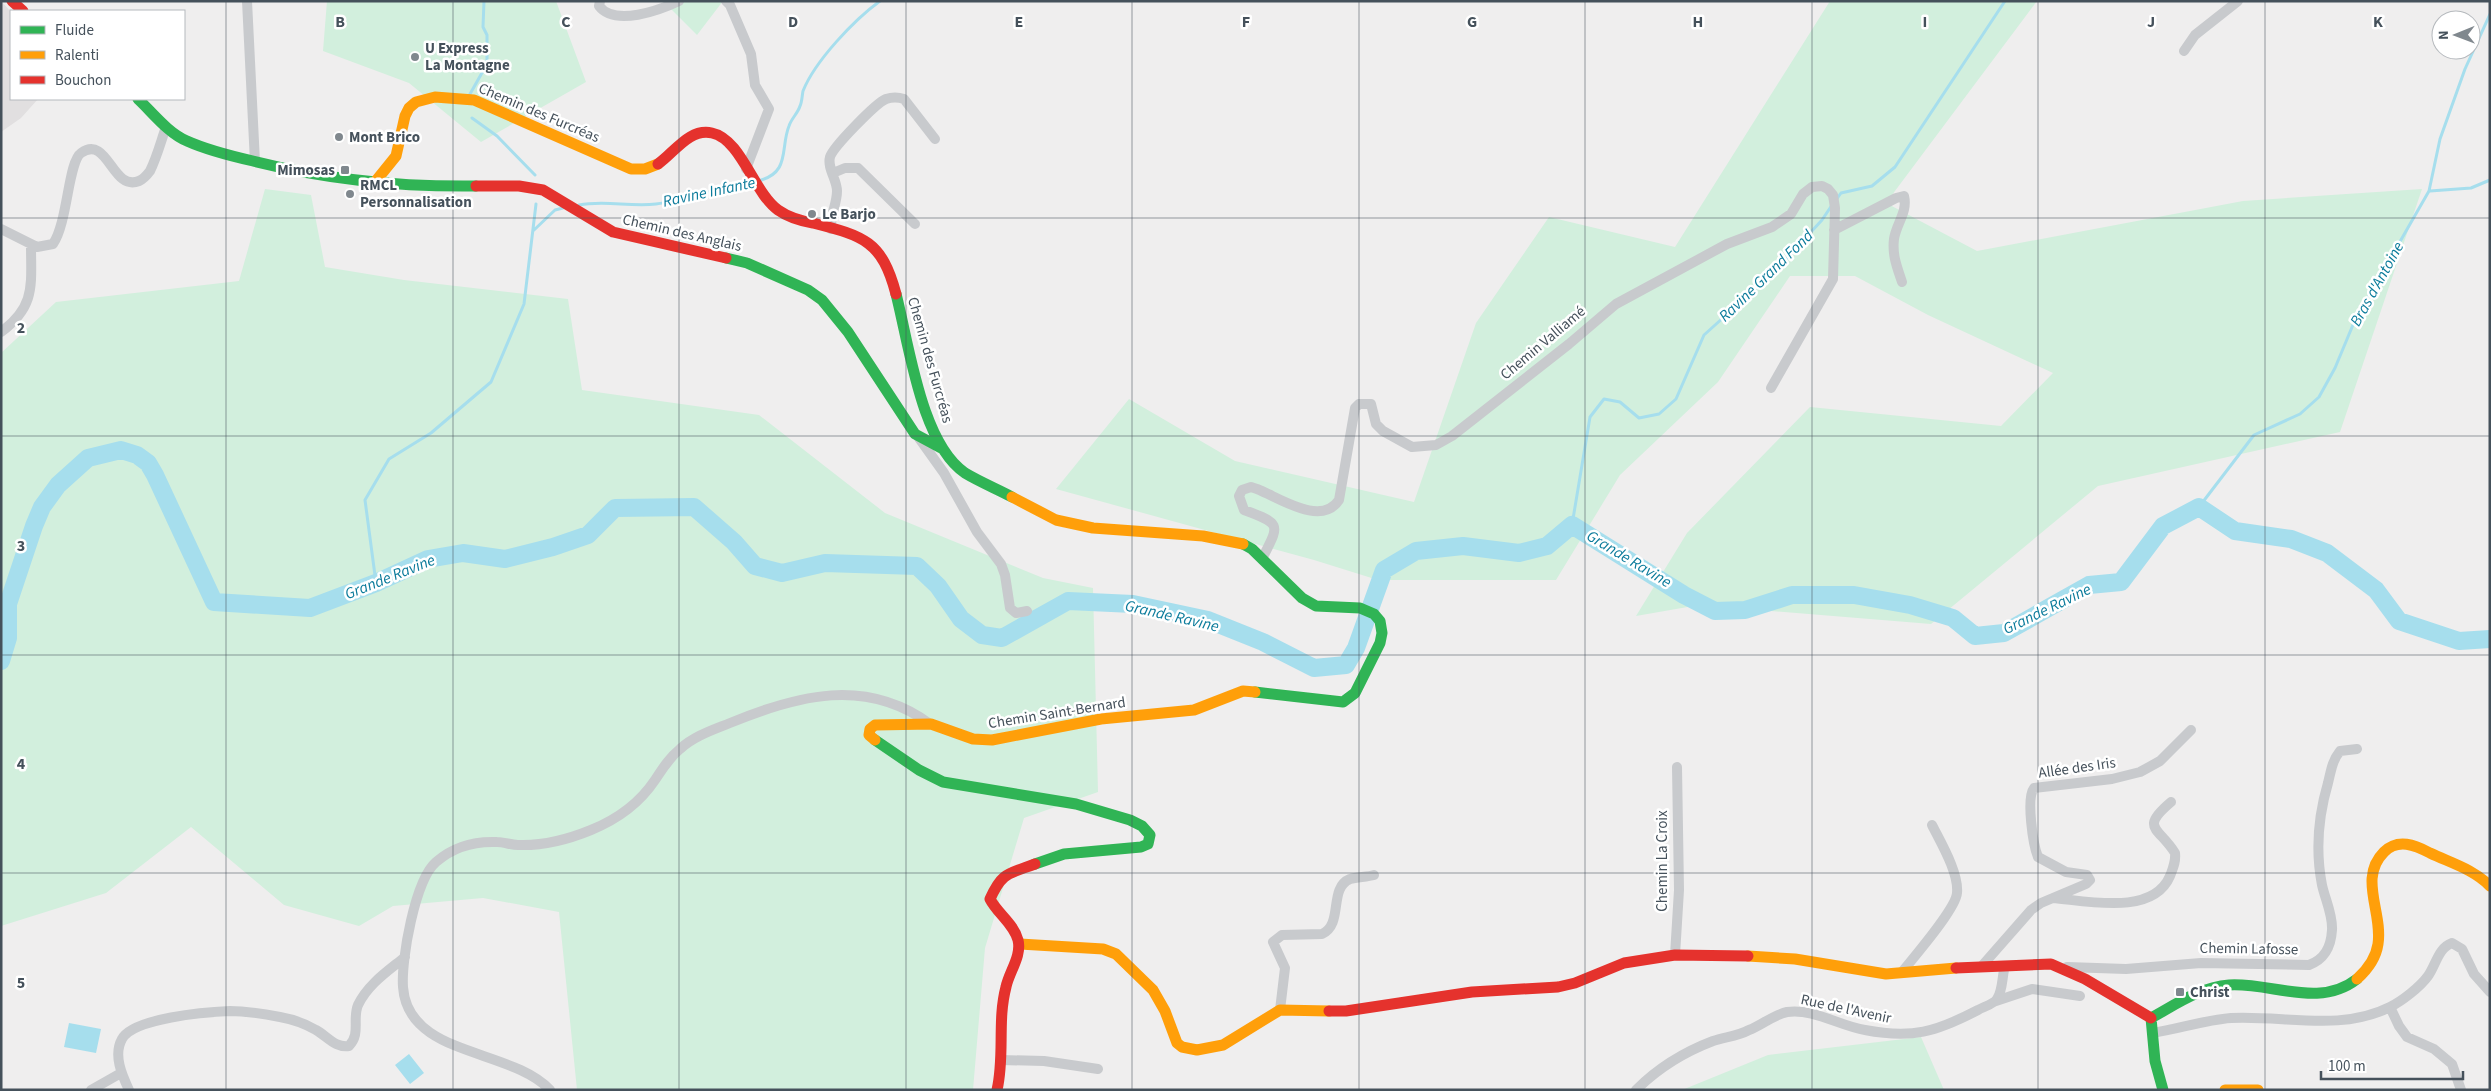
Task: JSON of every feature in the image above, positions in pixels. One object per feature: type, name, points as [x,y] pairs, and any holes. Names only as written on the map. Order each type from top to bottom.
[{"type":"street","points":[[12,1],[22,10]]},
{"type":"street","points":[[246,1],[255,162]]},
{"type":"street","points":[[600,1],[600,6],[604,10],[614,14],[632,16],[659,10],[679,1]]},
{"type":"street","points":[[726,1],[730,5],[751,54],[755,85],[769,109],[746,169]]},
{"type":"street","points":[[2184,51],[2194,35],[2238,1]]},
{"type":"street","points":[[831,229],[830,220],[837,192],[829,164],[830,156],[840,140],[884,100],[898,97],[904,99],[935,140]]},
{"type":"street","name":"Chemin des Furcréas","points":[[376,182],[394,161],[406,114],[410,105],[418,100],[456,98],[474,100],[631,169],[648,168],[658,164],[668,158],[689,135],[696,132],[714,133],[733,148],[767,201],[779,212],[867,243],[876,250],[885,262],[899,304],[928,416],[941,448],[951,462],[964,472],[1056,520],[1093,528],[1225,538],[1252,549],[1302,598],[1316,606],[1360,608]]},
{"type":"street","points":[[139,100],[166,127],[186,141],[255,162],[294,171],[376,182]]},
{"type":"street","points":[[1,229],[36,247],[53,244],[64,222],[73,165],[80,154],[88,149],[97,151],[105,156],[118,176],[126,182],[135,183],[143,179],[149,171],[166,127]]},
{"type":"street","points":[[833,173],[845,168],[858,168],[916,224]]},
{"type":"street","name":"Chemin des Anglais","points":[[376,182],[419,187],[519,186],[543,190],[613,232],[747,263],[808,290],[822,300],[848,332],[915,434],[944,473],[977,532],[1001,564],[1005,575],[1010,608],[1016,612],[1027,611]]},
{"type":"street","name":"Chemin Valliamé","points":[[1262,559],[1274,534],[1275,526],[1269,519],[1244,510],[1239,496],[1242,490],[1257,488],[1306,510],[1325,512],[1334,507],[1339,500],[1355,408],[1359,404],[1371,404],[1376,424],[1392,437],[1412,446],[1436,445],[1452,436],[1548,361],[1616,304],[1727,244],[1772,227],[1791,214],[1803,194],[1812,187],[1822,186],[1828,189],[1835,208],[1833,279],[1771,388]]},
{"type":"street","points":[[1834,230],[1896,198],[1904,196],[1902,222],[1894,236],[1894,256],[1902,282]]},
{"type":"street","points":[[1,332],[14,323],[26,307],[30,290],[31,245]]},
{"type":"street","points":[[915,434],[925,432],[928,416]]},
{"type":"street","name":"Chemin des Anglais","points":[[915,434],[941,448]]},
{"type":"street","name":"Chemin Saint-Bernard","points":[[550,1090],[540,1079],[509,1065],[449,1044],[419,1024],[410,1013],[404,999],[402,986],[409,929],[424,881],[434,864],[460,847],[482,842],[498,842],[518,846],[542,844],[564,839],[606,824],[622,815],[639,800],[666,762],[698,736],[747,716],[819,695],[858,694],[880,698],[900,705],[931,724],[973,739],[992,740],[1100,719],[1194,710],[1243,691],[1280,693],[1325,701],[1343,702],[1355,693],[1380,643],[1382,633],[1380,622],[1374,614],[1360,608]]},
{"type":"street","points":[[931,724],[876,725],[870,729],[869,735],[918,770],[943,782],[1043,796],[1076,804],[1130,820],[1142,826],[1150,835],[1148,844],[1141,848],[1064,854],[1005,875],[998,881],[990,899],[994,909],[1016,934],[1020,944],[1004,994],[1001,1060],[997,1090]]},
{"type":"street","name":"Allée des Iris","points":[[1981,967],[2031,910],[2052,898],[2086,884],[2090,880],[2087,875],[2066,872],[2038,857],[2030,804],[2031,792],[2034,788],[2112,779],[2140,772],[2160,761],[2191,730]]},
{"type":"street","name":"Chemin Lafosse","points":[[2060,967],[2126,969],[2201,963],[2309,965],[2320,961],[2330,947],[2332,928],[2322,885],[2318,851],[2319,819],[2332,762],[2340,751],[2357,749]]},
{"type":"street","name":"Chemin La Croix","points":[[1675,954],[1679,890],[1677,767]]},
{"type":"street","points":[[2052,898],[2130,902],[2146,899],[2160,889],[2168,881],[2176,857],[2173,850],[2155,830],[2154,820],[2156,815],[2171,802]]},
{"type":"street","points":[[1902,972],[1948,912],[1957,893],[1950,862],[1932,825]]},
{"type":"street","points":[[2151,1018],[2194,994],[2212,988],[2247,985],[2323,993],[2334,992],[2355,980],[2373,960],[2378,946],[2379,936],[2371,885],[2372,866],[2377,857],[2388,848],[2407,843],[2426,850],[2480,876],[2490,886]]},
{"type":"street","points":[[1280,1010],[1285,968],[1272,942],[1282,935],[1322,934],[1328,931],[1334,922],[1339,894],[1343,885],[1350,879],[1374,875]]},
{"type":"street","points":[[2152,1033],[2230,1018],[2338,1021],[2367,1016],[2390,1007],[2427,977],[2442,950],[2452,943],[2462,949],[2474,974],[2490,992]]},
{"type":"street","points":[[1020,944],[1082,947],[1116,954],[1153,990],[1165,1012],[1177,1042],[1188,1049],[1206,1049],[1223,1045],[1249,1031],[1280,1010],[1346,1011],[1472,992],[1558,987],[1575,983],[1624,963],[1675,954],[1795,959],[1868,972],[1902,972],[2041,964],[2060,967],[2085,979],[2151,1018]]},
{"type":"street","points":[[130,1090],[121,1073],[119,1053],[121,1040],[132,1027],[153,1020],[230,1011],[259,1013],[283,1018],[314,1029],[335,1044],[342,1047],[349,1046],[356,1036],[357,1008],[362,997],[376,981],[405,957]]},
{"type":"street","points":[[1996,1001],[2000,994],[2005,966]]},
{"type":"street","name":"Rue de l'Avenir","points":[[1636,1090],[1668,1063],[1690,1050],[1748,1031],[1788,1012],[1818,1016],[1864,1030],[1900,1035],[1930,1032],[1955,1022],[1996,1001],[2032,989],[2080,996]]},
{"type":"street","points":[[2390,1007],[2398,1026],[2407,1036],[2434,1049],[2452,1064],[2461,1090]]},
{"type":"street","points":[[2151,1018],[2155,1061],[2163,1090]]},
{"type":"street","points":[[1001,1060],[1044,1061],[1098,1069]]},
{"type":"street","points":[[92,1090],[121,1073]]},
{"type":"street","points":[[2225,1090],[2258,1090]]},
{"type":"shaded area","points":[[1,1],[10,11],[10,100],[37,100],[21,118],[1,132]]},
{"type":"green space","points":[[327,1],[556,1],[586,82],[481,142],[409,83],[323,51]]},
{"type":"green space","points":[[663,1],[723,1],[697,35]]},
{"type":"green space","points":[[1830,1],[2037,1],[1886,203],[1977,251],[2243,201],[2422,189],[2340,432],[2098,486],[1931,624],[1699,605],[1636,616],[1687,533],[1810,407],[2001,426],[2053,373],[1928,315],[1855,276],[1790,276],[1718,382],[1620,475],[1556,580],[1378,580],[1314,560],[1056,489],[1129,399],[1235,461],[1414,502],[1476,323],[1549,217],[1675,247]]},
{"type":"green space","points":[[265,189],[311,195],[325,267],[404,280],[568,299],[582,390],[759,415],[885,513],[1043,578],[1093,588],[1098,792],[1024,818],[985,948],[973,1090],[577,1090],[559,912],[483,898],[393,906],[359,926],[284,905],[191,827],[106,893],[1,926],[1,353],[56,302],[239,281]]},
{"type":"green space","points":[[1921,1037],[1944,1090],[1682,1090],[1768,1055]]},
{"type":"water","points":[[69,1023],[101,1029],[96,1053],[64,1047]]},
{"type":"water","points":[[409,1054],[424,1073],[410,1084],[395,1065]]},
{"type":"waterway","points":[[470,94],[487,64],[487,35],[483,27],[484,1]]},
{"type":"waterway","name":"Ravine Infante","points":[[758,181],[768,177],[780,166],[786,134],[791,121],[799,109],[803,91],[816,67],[847,30],[880,1]]},
{"type":"waterway","name":"Ravine Grand Fond","points":[[1836,200],[1841,193],[1872,186],[1895,167],[2005,1]]},
{"type":"waterway","name":"Bras d'Antoine","points":[[2199,507],[2254,435],[2300,414],[2319,397],[2335,368],[2355,320],[2429,191],[2440,139],[2465,69],[2490,14]]},
{"type":"waterway","points":[[472,118],[497,136],[535,175]]},
{"type":"waterway","points":[[2430,191],[2471,188],[2490,180]]},
{"type":"waterway","name":"Ravine Infante","points":[[579,205],[598,203],[656,204],[750,183]]},
{"type":"waterway","points":[[376,583],[365,500],[389,459],[431,433],[491,382],[524,304],[536,204]]},
{"type":"waterway","name":"Ravine Grand Fond","points":[[1572,525],[1590,417],[1604,399],[1620,402],[1639,418],[1659,414],[1676,399],[1704,335],[1776,270],[1822,220],[1832,205]]},
{"type":"waterway","name":"Ravine Infante","points":[[534,230],[555,210],[563,208]]},
{"type":"waterway","name":"Grande Ravine","points":[[1,661],[8,638],[8,604],[42,507],[58,485],[88,458],[121,450],[137,455],[148,463],[214,602],[310,608],[376,583],[428,559],[463,553],[505,559],[553,547],[588,535],[615,508],[694,507],[734,542],[755,566],[782,573],[825,563],[917,566],[938,586],[961,619],[982,635],[1002,638],[1068,601],[1133,604],[1208,620],[1263,642],[1314,668],[1346,665],[1356,648],[1384,570],[1416,551],[1463,546],[1519,553],[1547,546],[1572,525],[1684,595],[1715,611],[1745,610],[1792,595],[1854,595],[1910,605],[1953,618],[1975,636],[2004,633],[2089,585],[2121,582],[2163,526],[2199,507],[2235,531],[2291,539],[2327,553],[2376,590],[2399,621],[2459,641],[2490,639]]},
{"type":"traffic: fast","points":[[139,100],[167,128],[180,137],[228,155],[308,173],[363,181],[476,186]]},
{"type":"traffic: fast","points":[[726,258],[747,263],[808,290],[822,300],[848,332],[915,434],[941,448]]},
{"type":"traffic: fast","points":[[896,294],[919,391],[937,439],[950,459],[965,473],[1012,497]]},
{"type":"traffic: fast","points":[[1243,544],[1252,549],[1302,598],[1316,606],[1360,608],[1374,614],[1380,621],[1382,633],[1380,643],[1355,693],[1343,702],[1255,692]]},
{"type":"traffic: fast","points":[[875,740],[919,770],[943,782],[1076,804],[1130,820],[1142,826],[1150,835],[1148,844],[1141,847],[1064,854],[1035,864]]},
{"type":"traffic: fast","points":[[2163,1090],[2155,1061],[2151,1018],[2188,997],[2218,986],[2245,985],[2311,993],[2327,992],[2342,988],[2357,979]]},
{"type":"traffic: slow","points":[[375,182],[396,156],[405,116],[409,108],[416,102],[435,97],[474,100],[631,169],[645,169],[658,164]]},
{"type":"traffic: slow","points":[[1012,497],[1056,520],[1093,528],[1203,536],[1243,544]]},
{"type":"traffic: slow","points":[[875,740],[869,735],[870,729],[875,725],[931,724],[973,739],[992,740],[1101,719],[1194,710],[1243,691],[1255,692]]},
{"type":"traffic: slow","points":[[2357,979],[2364,972],[2377,949],[2379,932],[2373,896],[2373,873],[2376,862],[2389,848],[2401,844],[2413,845],[2469,871],[2490,886]]},
{"type":"traffic: slow","points":[[1020,944],[1103,949],[1116,954],[1153,990],[1165,1011],[1177,1043],[1182,1047],[1197,1050],[1223,1045],[1280,1010],[1329,1011]]},
{"type":"traffic: slow","points":[[1748,956],[1795,959],[1886,974],[1956,968]]},
{"type":"traffic: slow","points":[[2225,1090],[2258,1090]]},
{"type":"traffic: jam","points":[[12,1],[22,10]]},
{"type":"traffic: jam","points":[[658,164],[689,137],[696,134],[704,132],[722,137],[731,145],[769,202],[778,210],[786,215],[858,237],[877,252],[891,276],[896,294]]},
{"type":"traffic: jam","points":[[476,186],[519,186],[543,190],[613,232],[726,258]]},
{"type":"traffic: jam","points":[[997,1090],[1001,1064],[1003,1000],[1019,946],[1013,929],[990,899],[998,884],[1007,875],[1035,864]]},
{"type":"traffic: jam","points":[[1329,1011],[1346,1011],[1472,992],[1558,987],[1575,983],[1624,963],[1675,955],[1748,956]]},
{"type":"traffic: jam","points":[[1956,968],[2051,964],[2085,979],[2151,1018]]},
{"type":"place","name":"U Express La Montagne","points":[[415,57]]},
{"type":"place","name":"Mont Brico","points":[[339,137]]},
{"type":"place","name":"Mimosas","points":[[345,170]]},
{"type":"place","name":"RMCL Personnalisation","points":[[350,194]]},
{"type":"place","name":"Le Barjo","points":[[812,214]]},
{"type":"place","name":"Christ","points":[[2180,992]]}]
